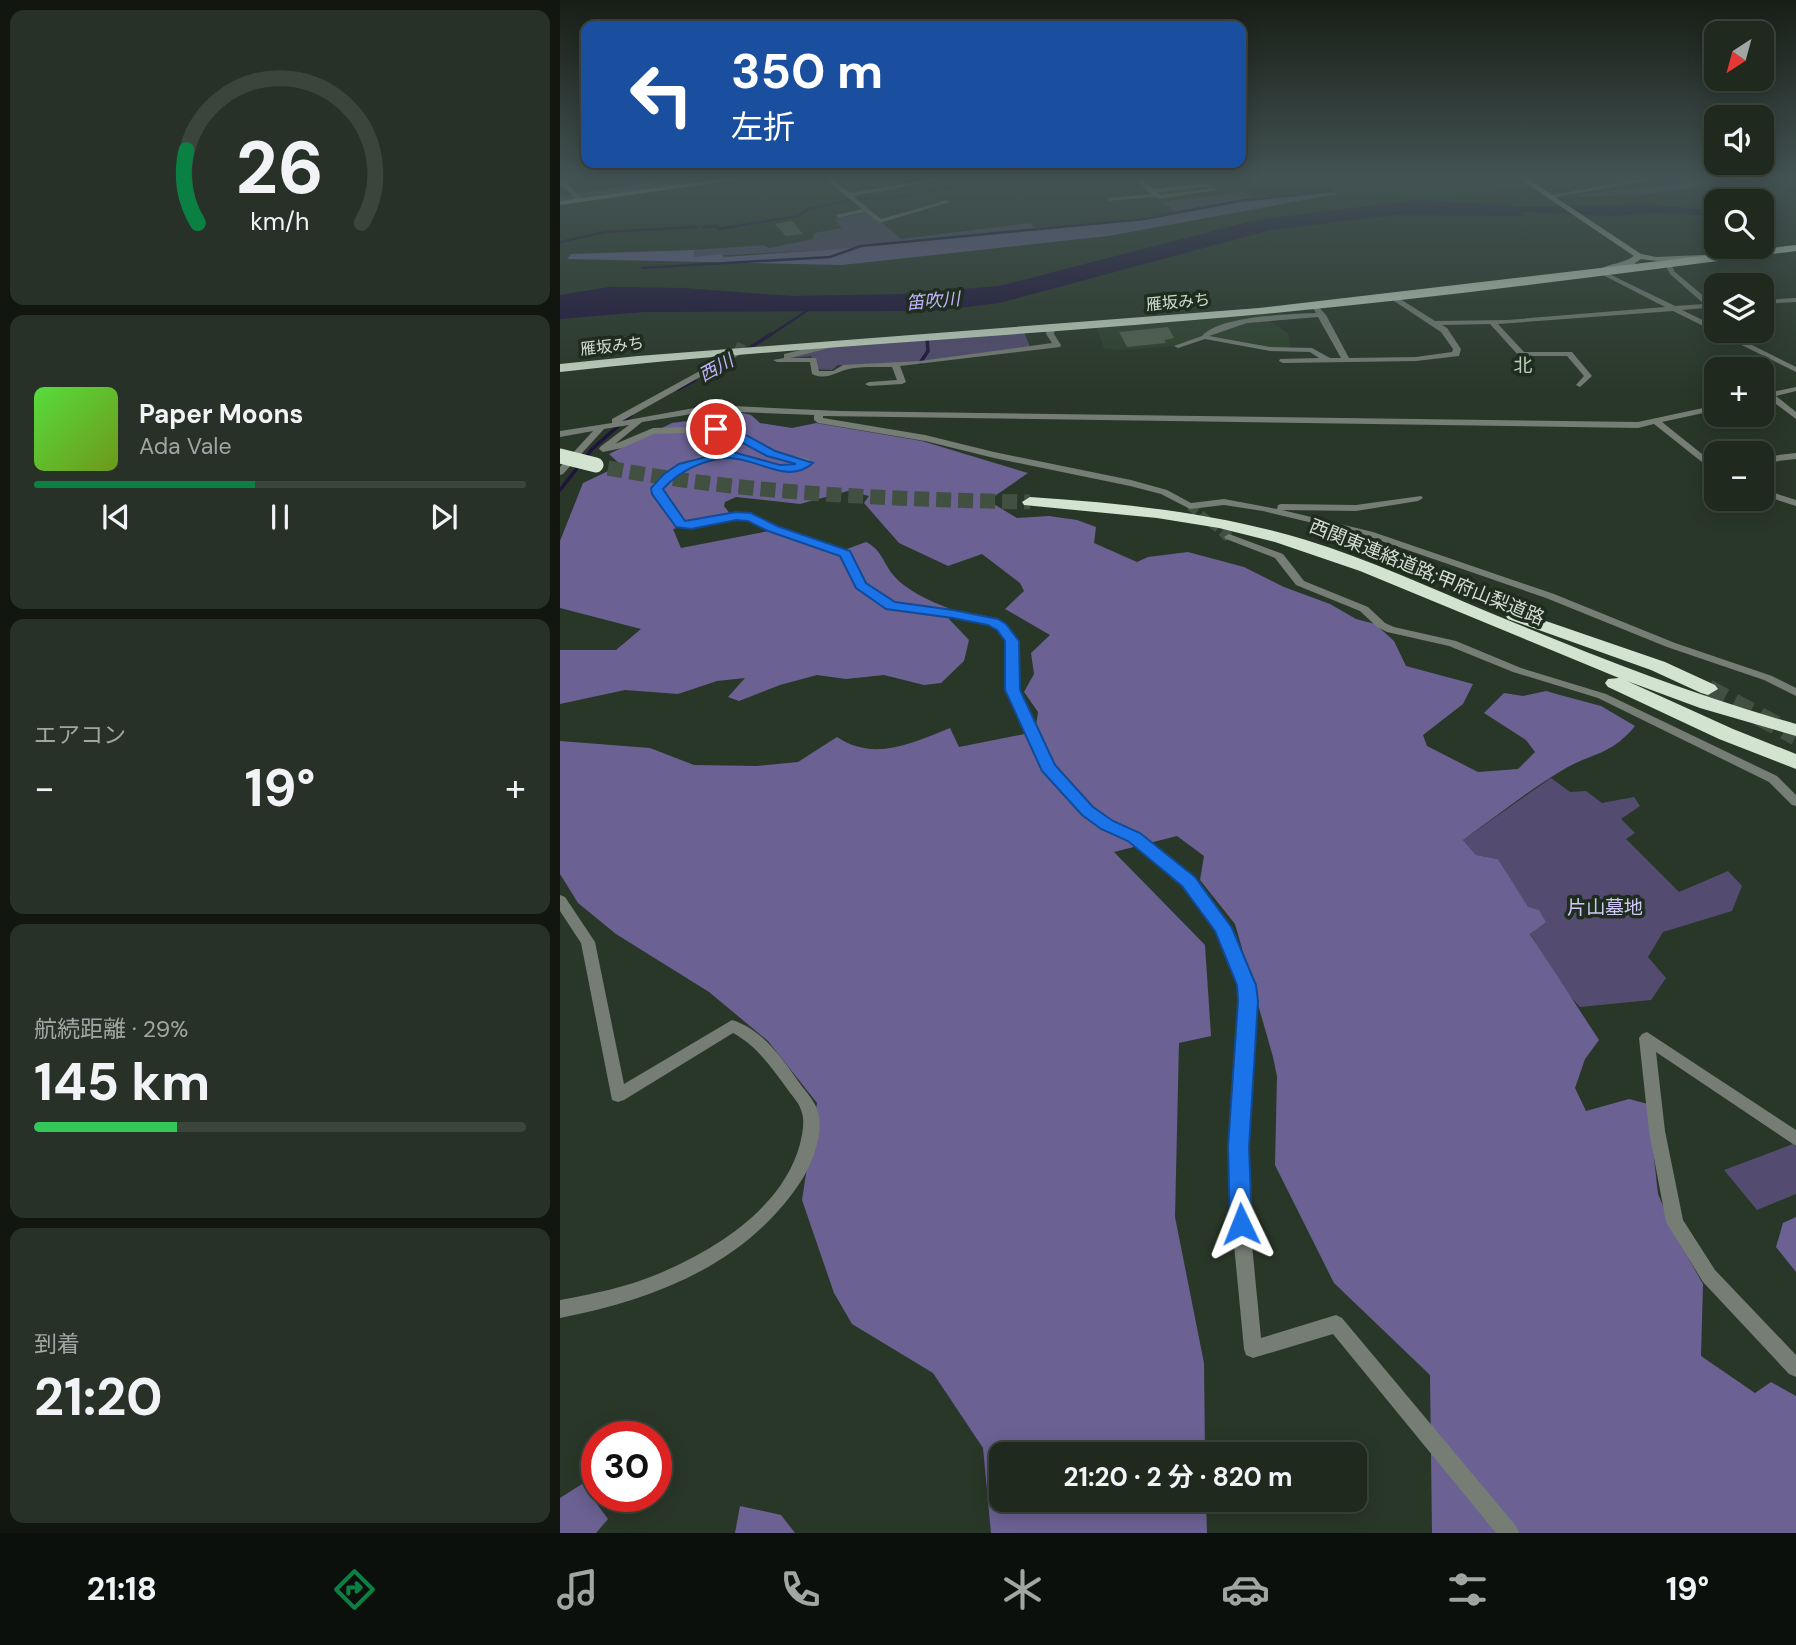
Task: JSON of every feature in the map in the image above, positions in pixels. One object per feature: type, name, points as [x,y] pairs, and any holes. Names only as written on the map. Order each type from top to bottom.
[{"type":"highway","name":"雁坂みち","points":[[560,368],[828,343],[1318,310],[1394,297],[1707,259]]},
{"type":"highway","points":[[560,456],[608,468]]},
{"type":"highway","name":"西関東連絡道路;甲府山梨道路","points":[[1030,502],[1154,512],[1217,522],[1280,537],[1329,554],[1613,669],[1796,730]]},
{"type":"highway","points":[[1280,537],[1380,565],[1658,666],[1708,688]]},
{"type":"highway","points":[[1329,554],[1471,615],[1716,730],[1796,762]]},
{"type":"main road","points":[[1631,251],[1637,255],[1656,259],[1704,255]]},
{"type":"main road","points":[[1601,272],[1608,267],[1634,262],[1637,255]]},
{"type":"street","points":[[1668,264],[1672,273],[1704,297]]},
{"type":"street","points":[[1601,272],[1796,370]]},
{"type":"street","points":[[1283,361],[1416,359],[1456,354],[1457,349],[1444,330],[1394,297]]},
{"type":"street","points":[[1774,301],[1796,300]]},
{"type":"street","points":[[1436,323],[1492,322],[1704,306]]},
{"type":"street","points":[[1205,337],[1218,328],[1318,310],[1346,360]]},
{"type":"street","points":[[1492,322],[1521,354],[1569,354],[1588,376],[1580,385]]},
{"type":"street","points":[[828,343],[777,360],[813,360],[816,374],[835,373],[843,367],[895,365],[1057,345],[1050,334],[1051,326]]},
{"type":"street","points":[[1178,345],[1205,337],[1270,349],[1312,350],[1328,360]]},
{"type":"street","points":[[560,471],[605,426],[742,351]]},
{"type":"street","points":[[869,384],[902,382],[895,365]]},
{"type":"street","points":[[1774,394],[1796,389]]},
{"type":"street","points":[[1774,401],[1796,416]]},
{"type":"street","points":[[560,434],[711,408],[819,413],[1638,425],[1704,410]]},
{"type":"street","points":[[819,413],[818,420],[925,438],[994,456],[1138,485],[1175,497],[1190,506],[1224,502],[1267,509],[1360,531],[1560,600],[1671,645],[1768,678],[1796,693]]},
{"type":"street","points":[[642,420],[603,449],[614,448],[653,431],[722,429],[771,454],[807,463],[798,467],[780,468],[729,455],[684,466],[668,476],[657,488],[658,494],[681,524],[691,525],[736,516],[751,517],[772,529],[846,553],[860,585],[891,606],[993,622],[1008,634],[1012,641],[1013,690],[1048,767],[1088,811],[1107,825],[1134,837],[1188,881],[1223,928],[1247,985],[1239,1147],[1241,1224],[1253,1349],[1336,1324],[1509,1533]]},
{"type":"street","points":[[1657,422],[1704,460]]},
{"type":"street","points":[[1774,459],[1796,456]]},
{"type":"street","points":[[1774,496],[1796,503]]},
{"type":"street","points":[[1267,509],[1284,506],[1356,508],[1418,498]]},
{"type":"street","points":[[1229,537],[1279,556],[1300,583],[1363,608],[1391,629],[1452,643],[1517,670],[1602,696],[1773,779],[1796,802]]},
{"type":"street","points":[[560,900],[588,942],[618,1095],[732,1026],[749,1033],[757,1041],[780,1067],[811,1112],[808,1150],[790,1188],[738,1239],[641,1290],[560,1309]]},
{"type":"street","points":[[1796,1139],[1647,1038],[1657,1132],[1675,1222],[1709,1276],[1796,1368]]},
{"type":"shaded area","points":[[677,251],[694,251],[694,257],[721,254],[724,257],[817,251],[975,251],[842,265],[567,259],[571,254]]},
{"type":"shaded area","points":[[1265,311],[1275,319],[1269,320],[1288,333],[1290,349],[1270,349],[1205,337],[1178,346],[1119,350],[1104,348],[1096,327]]},
{"type":"shaded area","points":[[738,412],[751,415],[760,423],[792,428],[816,423],[922,441],[1028,473],[992,498],[992,503],[1017,518],[1049,516],[1077,520],[1096,527],[1094,543],[1137,562],[1148,557],[1188,552],[1244,567],[1284,587],[1330,604],[1356,619],[1375,624],[1394,641],[1406,666],[1473,684],[1463,704],[1423,735],[1427,746],[1478,772],[1518,769],[1535,752],[1526,740],[1484,713],[1504,693],[1523,696],[1546,691],[1601,706],[1635,726],[1618,743],[1553,776],[1463,840],[1476,855],[1498,859],[1528,907],[1539,910],[1546,922],[1530,934],[1599,1040],[1585,1059],[1575,1088],[1586,1111],[1629,1099],[1648,1104],[1658,1194],[1675,1235],[1703,1284],[1701,1356],[1755,1393],[1771,1382],[1796,1396],[1796,1533],[1432,1533],[1430,1375],[1334,1283],[1275,1165],[1277,1076],[1235,924],[1200,880],[1204,856],[1177,836],[1114,852],[1205,945],[1211,1036],[1179,1043],[1175,1217],[1204,1363],[1205,1442],[989,1442],[989,1512],[983,1448],[933,1373],[852,1324],[834,1293],[802,1200],[817,1103],[768,1041],[709,992],[616,934],[578,903],[560,874],[560,741],[650,748],[694,765],[757,766],[798,762],[837,737],[865,748],[893,748],[950,728],[959,747],[1035,732],[1038,712],[1024,692],[1034,674],[1031,653],[1050,635],[1005,609],[1024,591],[1020,583],[982,554],[948,566],[899,543],[864,503],[869,496],[848,491],[800,504],[736,497],[725,502],[724,506],[731,515],[673,529],[681,548],[769,531],[836,553],[866,542],[876,549],[894,576],[905,586],[948,608],[949,619],[969,640],[964,661],[941,683],[924,685],[884,675],[846,679],[817,675],[780,685],[739,701],[728,697],[745,678],[717,681],[678,694],[625,690],[560,704],[560,650],[616,650],[641,629],[560,608],[560,541],[583,483],[621,465],[609,454],[672,423],[702,419],[715,413]]},
{"type":"shaded area","points":[[1796,1217],[1796,1272],[1776,1247],[1783,1223]]},
{"type":"shaded area","points":[[581,1485],[581,1512],[603,1512],[608,1519],[596,1533],[560,1533],[560,1498]]},
{"type":"shaded area","points":[[740,1506],[781,1515],[795,1533],[735,1533]]},
{"type":"shaded area","points":[[989,1512],[1206,1512],[1207,1533],[991,1533]]},
{"type":"green space","points":[[694,251],[815,251],[694,257]]},
{"type":"green space","points":[[1023,329],[1030,347],[895,365],[838,365],[832,370],[815,369],[811,356],[784,359],[836,345]]},
{"type":"green space","name":"片山墓地","points":[[1551,778],[1570,792],[1586,791],[1602,803],[1634,797],[1640,806],[1621,819],[1635,833],[1626,839],[1679,892],[1728,871],[1742,886],[1732,911],[1663,932],[1648,957],[1666,978],[1651,1000],[1580,1007],[1566,992],[1530,933],[1528,908],[1498,859],[1476,855],[1463,840]]},
{"type":"green space","points":[[1793,1144],[1796,1147],[1796,1194],[1757,1210],[1724,1170]]},
{"type":"water","name":"笛吹川","points":[[1137,251],[1194,251],[999,303],[935,311],[643,312],[560,319],[560,295],[609,287],[684,288],[792,296],[900,294],[999,286]]},
{"type":"building","points":[[1168,327],[1174,338],[1164,340],[1166,343],[1127,347],[1119,332]]},
{"type":"waterway","points":[[642,268],[830,257],[848,251]]},
{"type":"waterway","name":"西川","points":[[769,336],[808,310]]},
{"type":"waterway","name":"西川","points":[[748,349],[771,334]]},
{"type":"waterway","points":[[920,363],[928,351],[927,338]]},
{"type":"waterway","name":"西川","points":[[678,389],[695,380]]},
{"type":"waterway","name":"西川","points":[[560,490],[592,449],[631,415]]},
{"type":"tunnel","points":[[738,352],[742,342]]},
{"type":"tunnel","points":[[608,468],[713,484],[818,494],[1030,502]]},
{"type":"tunnel","points":[[1190,506],[1226,535]]},
{"type":"tunnel","points":[[1224,533],[1229,537]]},
{"type":"tunnel","points":[[1708,689],[1796,736]]},
{"type":"district","name":"北","points":[[1523,365]]},
{"type":"route","points":[[716,429],[740,436],[771,454],[807,463],[798,467],[780,468],[729,455],[706,458],[684,466],[668,476],[657,488],[658,494],[681,524],[691,525],[736,516],[751,517],[772,529],[846,553],[860,585],[891,606],[953,614],[993,622],[1002,627],[1012,641],[1013,690],[1048,767],[1088,811],[1107,825],[1134,837],[1188,881],[1223,928],[1247,985],[1248,1001],[1239,1147],[1241,1224]]}]
